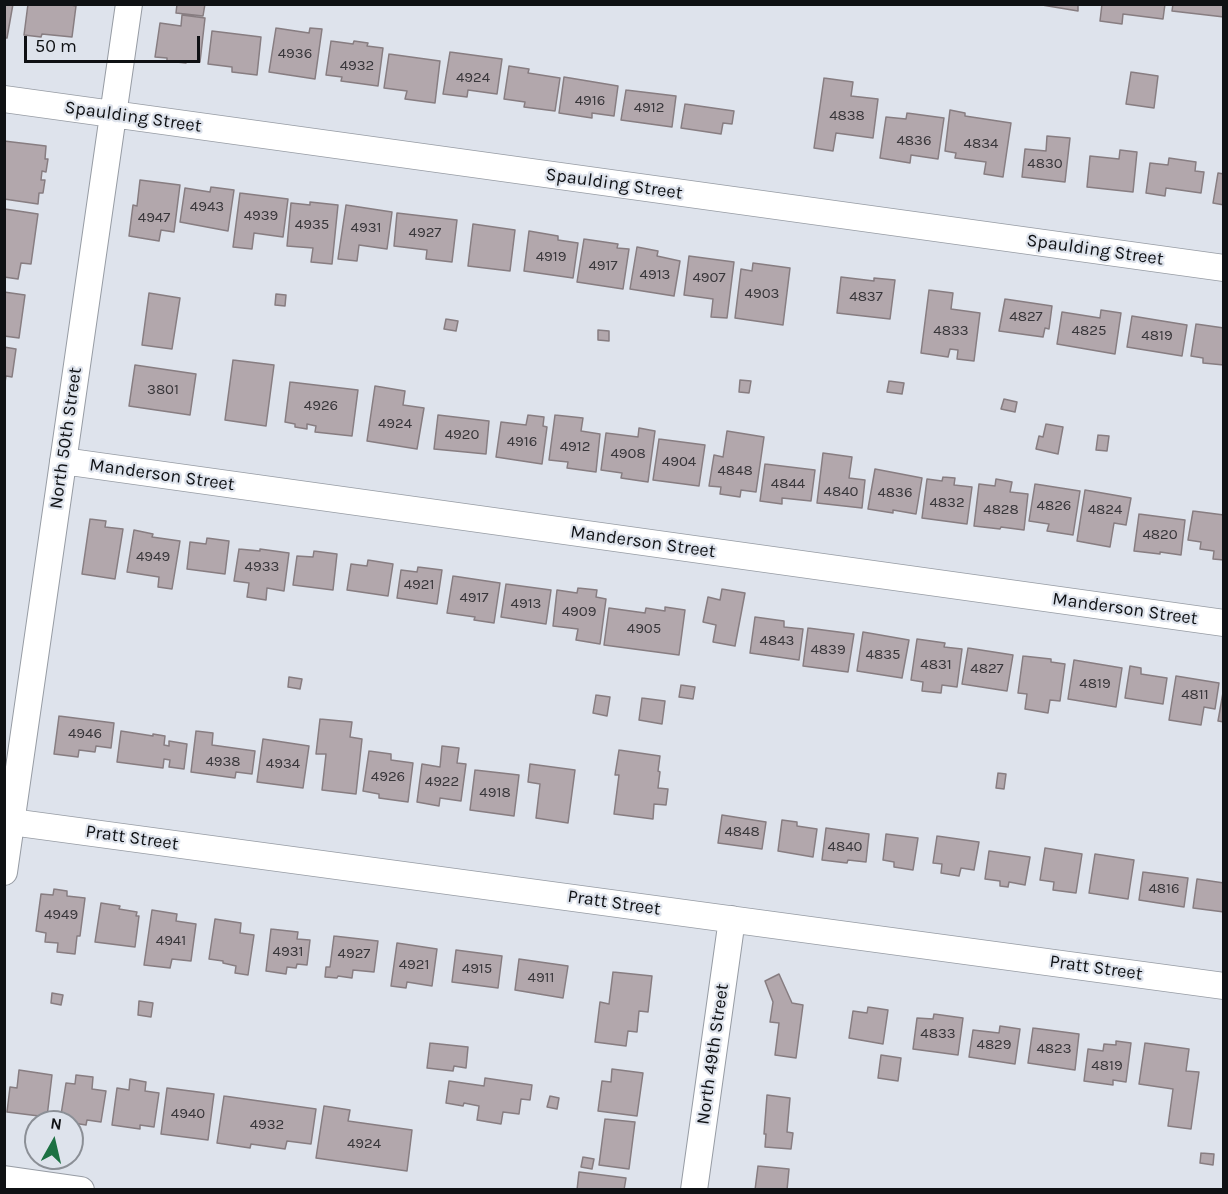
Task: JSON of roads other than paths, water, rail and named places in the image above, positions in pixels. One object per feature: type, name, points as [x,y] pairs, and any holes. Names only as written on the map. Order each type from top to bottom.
[{"type":"street","name":"North 50th Street","points":[[4,872],[8,821],[129,4]]},
{"type":"street","name":"Spaulding Street","points":[[4,99],[1224,268]]},
{"type":"street","name":"Manderson Street","points":[[63,461],[1224,622]]},
{"type":"street","name":"Pratt Street","points":[[8,821],[1224,986]]},
{"type":"street","name":"North 49th Street","points":[[694,1190],[732,919]]},
{"type":"street","points":[[4,1179],[81,1190]]}]
